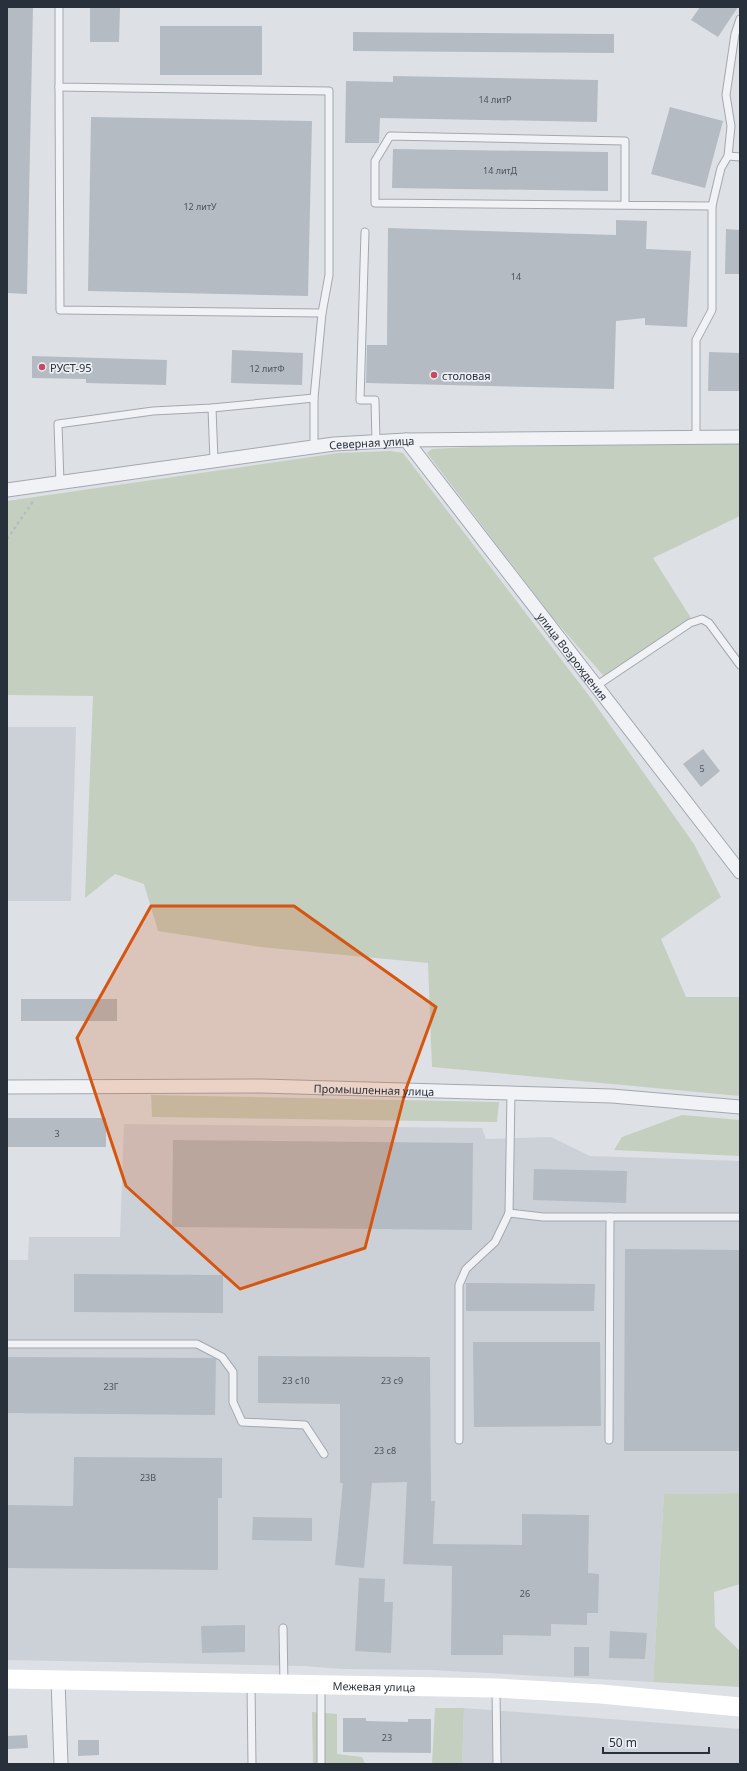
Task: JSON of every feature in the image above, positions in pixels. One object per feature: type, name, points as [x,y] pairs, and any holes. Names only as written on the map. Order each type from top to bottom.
[{"type":"street","name":"Северная улица","points":[[7,490],[314,447],[376,442],[406,440],[740,437]]},
{"type":"street","name":"улица Возрождения","points":[[406,440],[740,872]]},
{"type":"street","name":"Промышленная улица","points":[[7,1087],[261,1086],[612,1096],[740,1107]]},
{"type":"street","name":"Межевая улица","points":[[7,1679],[496,1688],[602,1694],[740,1707]]},
{"type":"street","points":[[58,1680],[61,1764]]},
{"type":"lane","points":[[59,7],[60,310],[322,314]]},
{"type":"lane","points":[[696,438],[696,340],[712,310],[712,206],[721,168],[728,156],[731,126],[726,95],[735,34],[740,19]]},
{"type":"lane","points":[[59,87],[329,91],[329,275],[322,314],[314,398],[314,447]]},
{"type":"lane","points":[[625,204],[625,141],[390,136],[375,160],[375,204],[625,204],[712,206]]},
{"type":"lane","points":[[728,156],[740,157]]},
{"type":"lane","points":[[365,232],[360,400],[376,400],[376,442]]},
{"type":"lane","points":[[60,483],[58,424],[153,411],[212,408],[314,398]]},
{"type":"lane","points":[[212,408],[214,461]]},
{"type":"lane","points":[[596,686],[690,623],[702,619],[709,623],[740,664]]},
{"type":"lane","points":[[458,1440],[459,1285],[466,1269],[495,1242],[509,1212],[511,1093]]},
{"type":"lane","points":[[509,1212],[543,1217],[740,1217]]},
{"type":"lane","points":[[609,1440],[610,1217]]},
{"type":"lane","points":[[7,1344],[196,1344],[222,1357],[233,1372],[233,1402],[242,1422],[305,1425],[324,1454]]},
{"type":"lane","points":[[283,1628],[284,1684]]},
{"type":"lane","points":[[251,1684],[252,1764]]},
{"type":"lane","points":[[321,1685],[321,1764]]},
{"type":"lane","points":[[496,1688],[497,1764]]},
{"type":"path","points":[[7,539],[45,485]]},
{"type":"highlighted area","points":[[151,906],[294,906],[436,1007],[406,1089],[365,1248],[240,1289],[126,1186],[77,1038]]},
{"type":"shaded area","points":[[7,727],[76,727],[71,901],[7,901]]},
{"type":"shaded area","points":[[124,1124],[482,1128],[486,1139],[551,1137],[590,1156],[740,1161],[740,1493],[664,1494],[653,1682],[431,1670],[7,1660],[7,1260],[28,1260],[29,1237],[120,1237]]},
{"type":"shaded area","points":[[464,1708],[740,1729],[740,1764],[462,1764]]},
{"type":"green space","points":[[740,444],[740,516],[653,558],[691,618],[609,682],[552,617],[427,453],[432,449],[471,447]]},
{"type":"green space","points":[[390,451],[403,453],[590,697],[694,844],[721,897],[661,939],[686,997],[740,997],[740,1096],[432,1067],[428,963],[260,947],[158,931],[144,884],[115,874],[85,898],[93,696],[7,695],[7,501],[338,453]]},
{"type":"green space","points":[[151,1095],[499,1102],[497,1122],[152,1117]]},
{"type":"green space","points":[[682,1115],[740,1120],[740,1156],[614,1150],[622,1137]]},
{"type":"green space","points":[[740,1493],[740,1584],[714,1592],[715,1627],[740,1651],[740,1687],[653,1682],[664,1494]]},
{"type":"green space","points":[[435,1708],[464,1708],[462,1764],[432,1764]]},
{"type":"green space","points":[[312,1712],[337,1714],[337,1754],[362,1757],[365,1764],[313,1764]]},
{"type":"building","points":[[7,7],[33,7],[27,294],[7,293]]},
{"type":"building","points":[[90,7],[120,7],[119,42],[90,42]]},
{"type":"building","points":[[700,7],[738,7],[718,37],[691,20]]},
{"type":"building","points":[[160,26],[262,26],[262,75],[160,75]]},
{"type":"building","points":[[353,32],[614,34],[614,53],[353,51]]},
{"type":"building","points":[[393,76],[598,80],[597,122],[380,118],[379,143],[345,143],[346,81],[393,82]]},
{"type":"building","points":[[670,107],[723,121],[705,188],[651,174]]},
{"type":"building","points":[[91,117],[312,121],[308,296],[88,291]]},
{"type":"building","points":[[393,149],[608,152],[608,191],[392,188]]},
{"type":"building","points":[[616,220],[647,221],[646,249],[691,251],[687,327],[645,325],[645,318],[616,321],[614,389],[366,383],[367,345],[387,345],[388,228],[616,235]]},
{"type":"building","points":[[726,229],[740,230],[740,274],[725,274]]},
{"type":"building","points":[[232,350],[303,353],[302,385],[231,383]]},
{"type":"building","points":[[709,352],[740,353],[740,391],[708,391]]},
{"type":"building","points":[[32,356],[167,360],[166,385],[86,383],[86,379],[32,378]]},
{"type":"building","points":[[703,749],[720,771],[701,787],[683,764]]},
{"type":"building","points":[[21,999],[117,999],[117,1021],[21,1021]]},
{"type":"building","points":[[7,1118],[106,1118],[106,1147],[7,1147]]},
{"type":"building","points":[[173,1140],[473,1143],[472,1230],[172,1227]]},
{"type":"building","points":[[534,1169],[627,1171],[626,1203],[533,1200]]},
{"type":"building","points":[[625,1249],[740,1250],[740,1451],[624,1451]]},
{"type":"building","points":[[74,1274],[223,1275],[223,1313],[74,1312]]},
{"type":"building","points":[[466,1283],[595,1284],[594,1311],[466,1311]]},
{"type":"building","points":[[473,1342],[600,1342],[601,1426],[474,1427]]},
{"type":"building","points":[[258,1356],[430,1357],[431,1501],[435,1501],[433,1544],[522,1545],[522,1514],[589,1515],[588,1573],[599,1574],[598,1613],[587,1613],[587,1625],[551,1624],[551,1636],[503,1635],[503,1655],[451,1655],[452,1566],[403,1564],[407,1482],[372,1483],[364,1568],[335,1565],[343,1483],[340,1483],[340,1404],[258,1403]]},
{"type":"building","points":[[7,1357],[214,1358],[216,1359],[215,1415],[7,1413]]},
{"type":"building","points":[[74,1457],[222,1458],[222,1498],[218,1498],[218,1570],[7,1568],[7,1505],[73,1506]]},
{"type":"building","points":[[253,1517],[312,1518],[312,1541],[252,1540]]},
{"type":"building","points":[[359,1578],[385,1579],[384,1602],[393,1602],[391,1653],[355,1651]]},
{"type":"building","points":[[245,1625],[245,1652],[202,1653],[201,1626]]},
{"type":"building","points":[[610,1631],[647,1633],[645,1659],[609,1658]]},
{"type":"building","points":[[574,1647],[589,1647],[589,1676],[574,1676]]},
{"type":"building","points":[[343,1718],[366,1718],[366,1721],[408,1722],[408,1719],[431,1719],[431,1753],[343,1752]]},
{"type":"building","points":[[27,1735],[28,1748],[8,1749],[7,1736]]},
{"type":"building","points":[[78,1740],[99,1740],[99,1755],[78,1756]]},
{"type":"place","name":"РУСТ-95","points":[[42,367]]},
{"type":"place","name":"столовая","points":[[434,375]]}]
